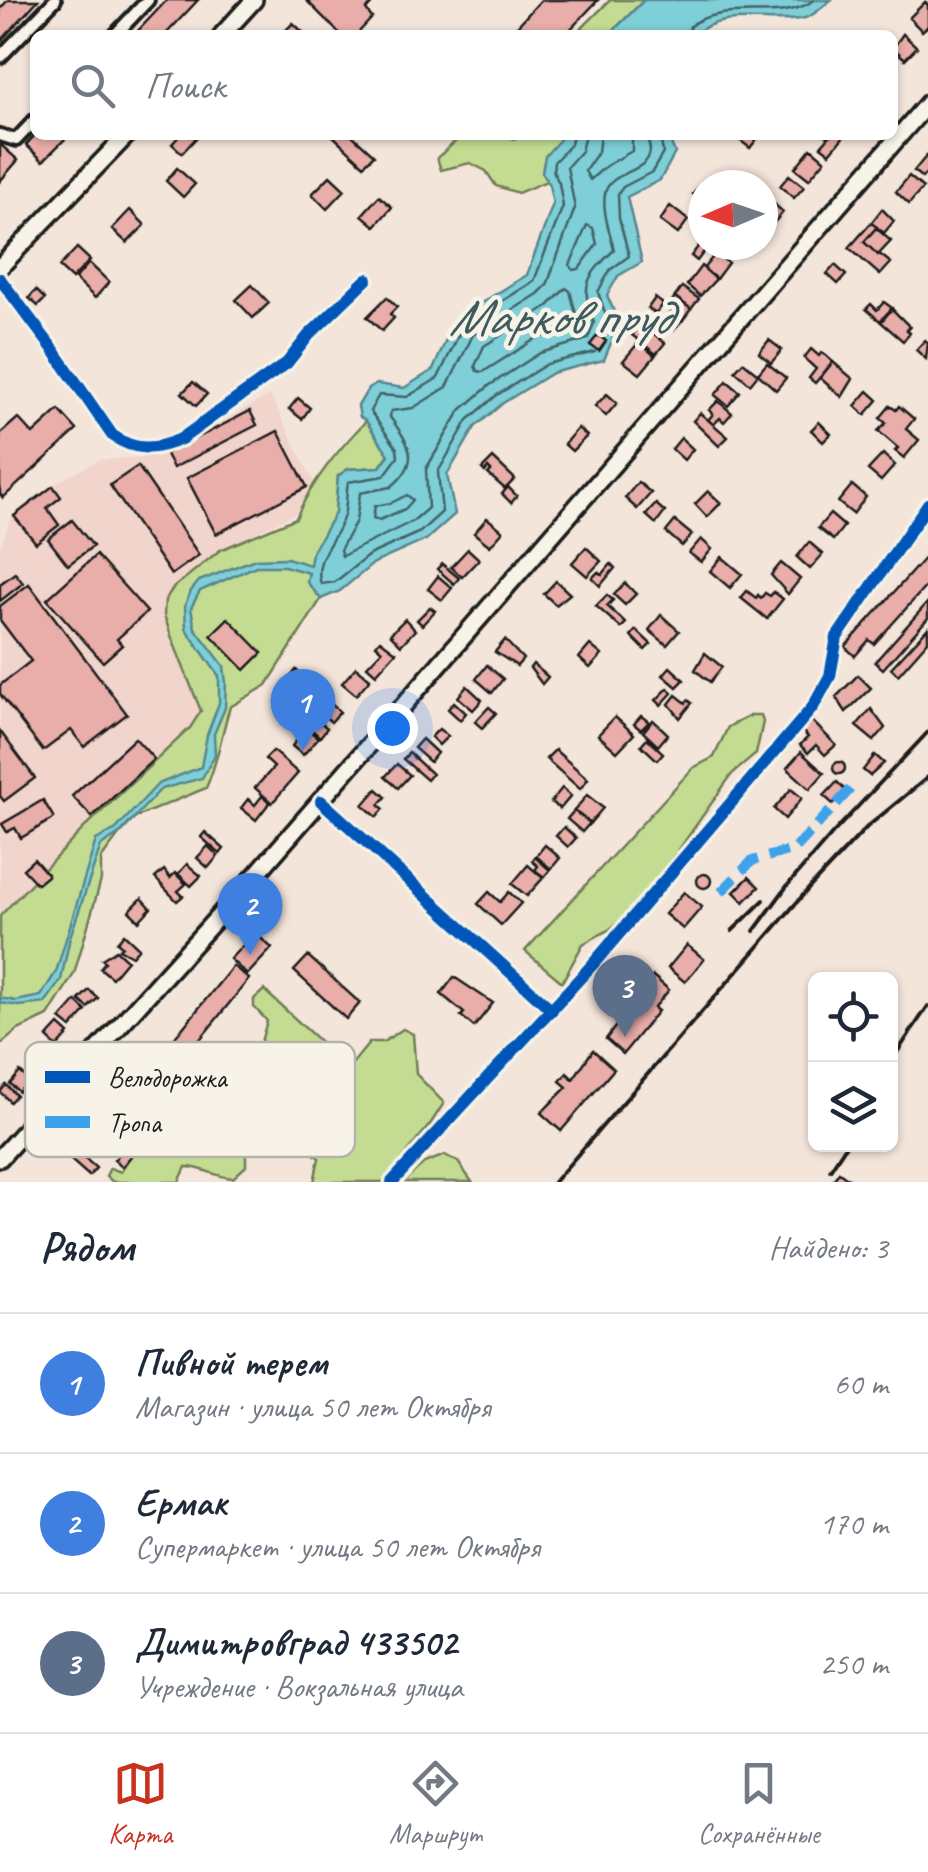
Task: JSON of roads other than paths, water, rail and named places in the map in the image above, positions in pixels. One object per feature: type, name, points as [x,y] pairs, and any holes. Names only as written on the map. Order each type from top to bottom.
[{"type":"main road","points":[[227,30],[254,0]]},
{"type":"main road","points":[[898,137],[928,103]]},
{"type":"main road","points":[[0,268],[122,140]]},
{"type":"main road","points":[[104,1042],[321,801],[896,140]]},
{"type":"main road","points":[[0,1158],[25,1130]]},
{"type":"street","points":[[0,57],[55,0]]},
{"type":"street","points":[[120,30],[148,0]]},
{"type":"street","points":[[0,135],[16,140],[30,125]]},
{"type":"street","points":[[0,279],[54,349],[112,436],[124,445],[145,448],[163,447],[181,438],[288,363],[309,335],[367,278]]},
{"type":"street","points":[[392,1182],[552,1010],[813,707],[830,676],[837,637],[928,504]]},
{"type":"street","points":[[321,801],[552,1010]]},
{"type":"water","points":[[644,0],[831,0],[812,15],[793,20],[732,20],[702,30],[614,30]]},
{"type":"water","name":"Марков пруд","points":[[559,140],[670,140],[675,153],[660,180],[627,197],[642,262],[618,276],[607,295],[619,323],[604,360],[552,373],[503,403],[475,427],[447,475],[455,514],[426,540],[374,563],[340,591],[321,599],[307,582],[309,573],[284,566],[256,566],[200,591],[191,608],[195,628],[224,666],[226,683],[225,708],[214,734],[215,755],[202,778],[161,789],[118,835],[101,846],[70,937],[61,980],[45,1003],[0,1003],[0,998],[16,1001],[41,996],[56,972],[96,840],[116,829],[158,784],[201,767],[219,703],[219,676],[186,629],[185,605],[191,591],[199,581],[255,559],[287,558],[310,565],[312,553],[335,513],[338,476],[348,469],[380,467],[389,455],[360,417],[358,406],[368,389],[377,384],[404,388],[433,370],[455,319],[527,275],[553,204],[542,172],[545,156]]},
{"type":"railway","points":[[754,931],[833,833],[928,732]]},
{"type":"railway","points":[[554,1182],[811,886],[867,827],[928,777]]},
{"type":"railway","points":[[732,931],[764,900]]},
{"type":"railway","points":[[891,1062],[928,1006]]},
{"type":"railway","points":[[830,1170],[842,1152]]},
{"type":"place","name":"Пивной терем","points":[[303,751]]},
{"type":"place","name":"Ермак","points":[[250,955]]},
{"type":"place","name":"Димитровград 433502","points":[[625,1037]]}]
